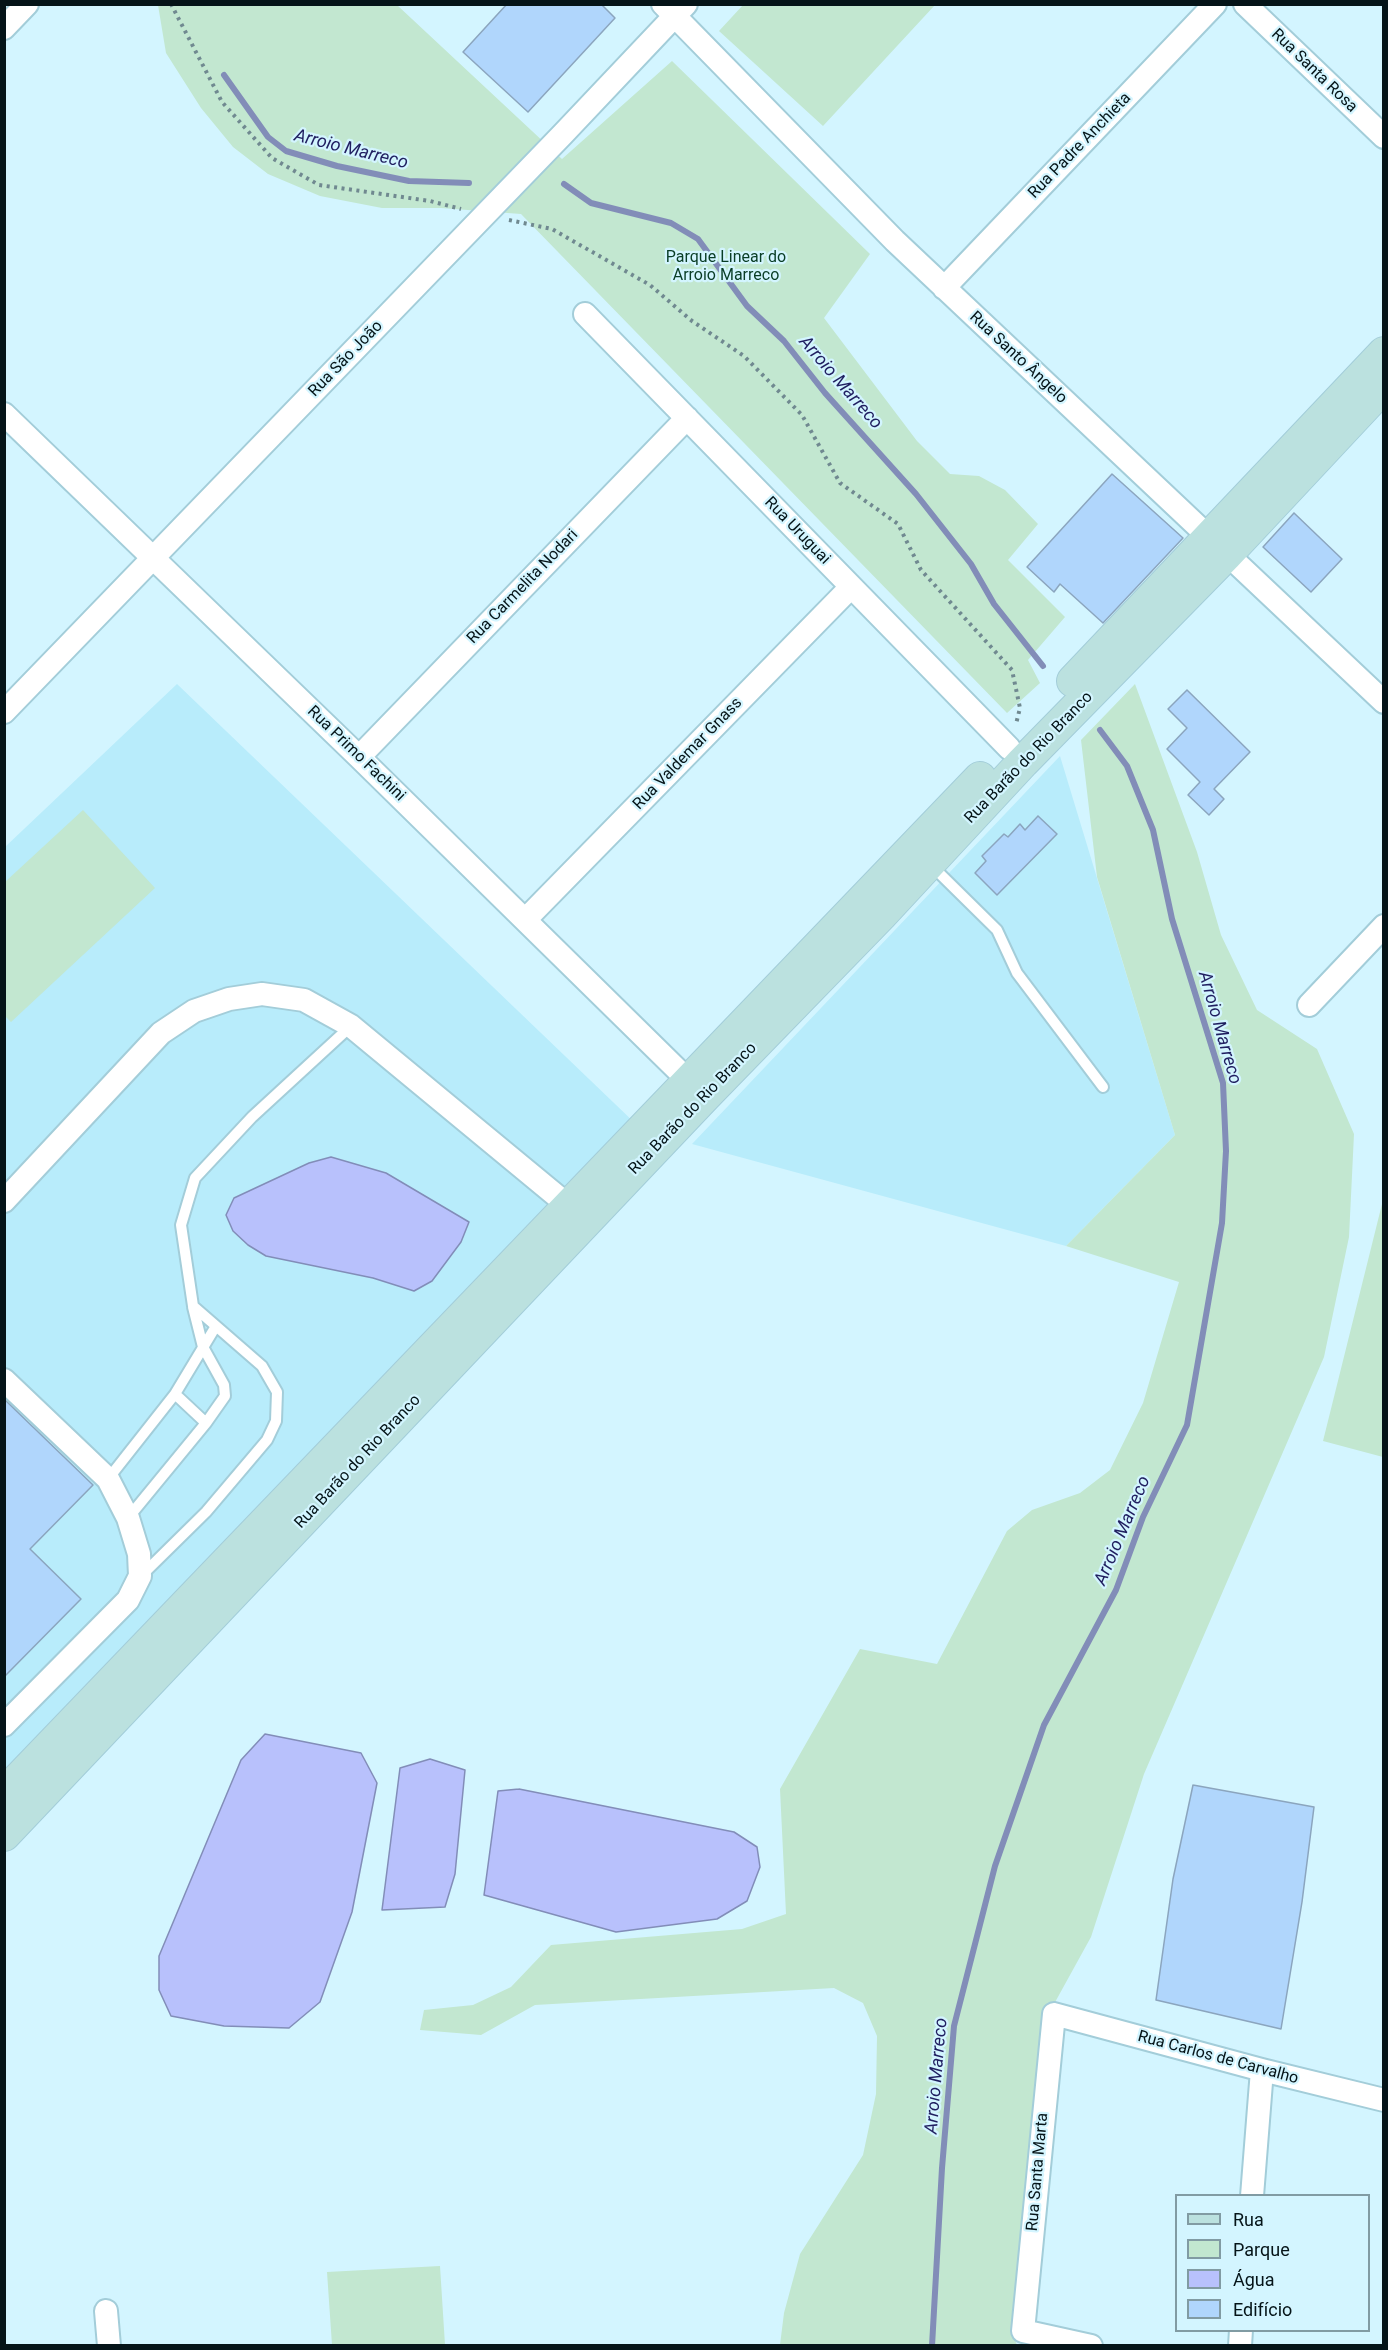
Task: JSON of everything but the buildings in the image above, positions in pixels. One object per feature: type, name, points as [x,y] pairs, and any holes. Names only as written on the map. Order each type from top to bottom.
[{"type":"main road","name":"Rua Barão do Rio Branco","points":[[1217,546],[1383,353]]},
{"type":"main road","name":"Rua Barão do Rio Branco","points":[[8,1813],[921,855],[1023,762],[1120,647],[1217,546],[1383,386]]},
{"type":"main road","name":"Rua Barão do Rio Branco","points":[[921,855],[1009,748],[1120,647]]},
{"type":"street","points":[[4,28],[27,4]]},
{"type":"street","name":"Rua Padre Anchieta","points":[[944,288],[1215,4]]},
{"type":"street","name":"Rua Santa Rosa","points":[[1245,4],[1383,137]]},
{"type":"street","name":"Rua Santo Ângelo","points":[[675,8],[895,241],[1383,702]]},
{"type":"street","name":"Rua São João","points":[[4,712],[564,134],[675,8]]},
{"type":"street","name":"Rua Uruguai","points":[[585,314],[1009,748]]},
{"type":"street","name":"Rua Primo Fachini","points":[[4,414],[359,757],[696,1089]]},
{"type":"street","name":"Rua Carmelita Nodari","points":[[359,757],[687,418]]},
{"type":"street","name":"Rua Valdemar Gnass","points":[[525,921],[851,587]]},
{"type":"street","points":[[1309,1005],[1383,926]]},
{"type":"street","points":[[4,1201],[161,1033],[194,1011],[229,999],[262,994],[304,1000],[351,1026],[578,1213]]},
{"type":"street","points":[[4,1380],[108,1479],[128,1518],[139,1554],[140,1576],[128,1600],[4,1725]]},
{"type":"street","name":"Rua Carlos de Carvalho","points":[[1054,2014],[1383,2100]]},
{"type":"street","name":"Rua Santa Marta","points":[[1054,2014],[1023,2331],[1091,2346]]},
{"type":"street","points":[[1252,2194],[1262,2070]]},
{"type":"street","points":[[106,2310],[109,2346]]},
{"type":"lane","points":[[921,855],[997,930],[1017,973],[1103,1087]]},
{"type":"lane","points":[[128,1518],[207,1423],[225,1396],[224,1385],[204,1347],[193,1306],[181,1225],[195,1178],[252,1117],[351,1026]]},
{"type":"lane","points":[[140,1576],[206,1512],[267,1440],[276,1421],[278,1392],[262,1366],[193,1306]]},
{"type":"lane","points":[[108,1479],[175,1394],[216,1326]]},
{"type":"lane","points":[[175,1394],[207,1423]]},
{"type":"shaded area","points":[[177,684],[638,1126],[5,1777],[5,847]]},
{"type":"shaded area","points":[[1060,756],[1175,1135],[1066,1246],[692,1144]]},
{"type":"green space","name":"Parque Linear do Arroio Marreco","points":[[158,5],[397,5],[562,159],[672,61],[870,254],[824,318],[917,441],[950,474],[979,476],[1005,490],[1038,524],[1008,560],[1065,617],[1028,660],[1040,683],[1007,713],[521,214],[441,208],[382,208],[320,196],[268,174],[233,147],[201,108],[166,53]]},
{"type":"green space","points":[[743,5],[935,5],[823,126],[719,31]]},
{"type":"green space","points":[[1135,684],[1197,852],[1221,935],[1257,1010],[1317,1049],[1354,1134],[1349,1237],[1324,1357],[1144,1774],[1091,1937],[1043,2024],[1014,2338],[1017,2345],[780,2345],[784,2313],[800,2254],[863,2155],[876,2094],[877,2036],[863,2003],[834,1988],[535,2005],[481,2035],[420,2030],[424,2010],[473,2005],[511,1987],[551,1945],[742,1929],[786,1914],[780,1789],[860,1649],[937,1664],[1007,1531],[1032,1510],[1080,1493],[1110,1470],[1143,1403],[1179,1282],[1066,1246],[1175,1135],[1097,877],[1081,740]]},
{"type":"green space","points":[[83,810],[155,888],[11,1022],[4,1015],[5,882]]},
{"type":"green space","points":[[1383,1200],[1383,1457],[1323,1441]]},
{"type":"green space","points":[[440,2266],[445,2345],[332,2345],[327,2272]]},
{"type":"water","points":[[331,1157],[386,1173],[469,1222],[461,1242],[432,1281],[414,1291],[373,1278],[266,1256],[248,1245],[233,1231],[226,1215],[234,1198],[309,1163]]},
{"type":"water","points":[[265,1734],[361,1753],[377,1783],[352,1912],[320,2002],[289,2028],[224,2026],[171,2016],[159,1990],[159,1956],[241,1760]]},
{"type":"water","points":[[430,1759],[465,1770],[455,1874],[445,1907],[382,1910],[400,1768]]},
{"type":"water","points":[[519,1789],[734,1832],[757,1847],[760,1867],[747,1901],[717,1919],[616,1932],[484,1895],[498,1791]]},
{"type":"waterway","name":"Arroio Marreco","points":[[224,75],[268,137],[286,151],[337,166],[409,181],[469,183]]},
{"type":"waterway","name":"Arroio Marreco","points":[[564,184],[591,203],[671,223],[698,239],[747,306],[784,341],[825,393],[916,494],[971,564],[994,604],[1043,666]]},
{"type":"waterway","name":"Arroio Marreco","points":[[932,2346],[942,2168],[954,2026],[995,1866],[1044,1725],[1116,1590],[1143,1517],[1187,1425],[1222,1223],[1226,1151],[1223,1083],[1172,919],[1153,830],[1127,766],[1100,730]]}]
